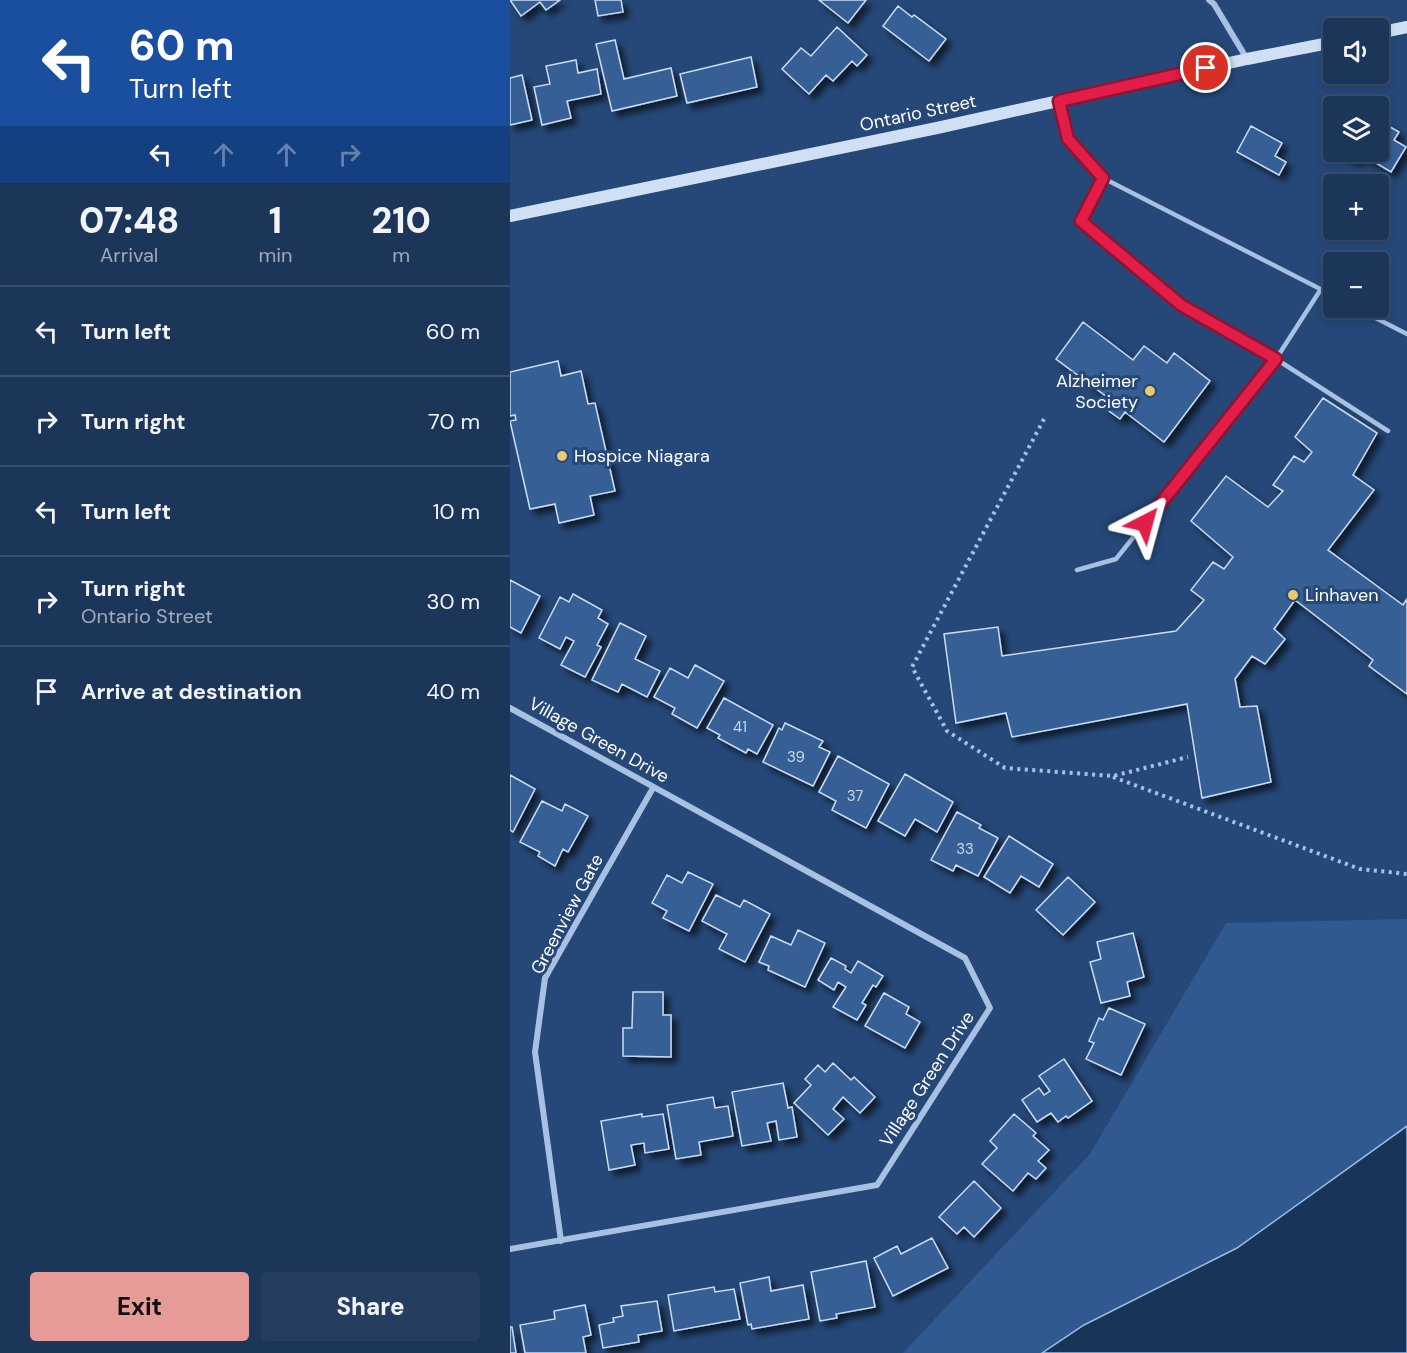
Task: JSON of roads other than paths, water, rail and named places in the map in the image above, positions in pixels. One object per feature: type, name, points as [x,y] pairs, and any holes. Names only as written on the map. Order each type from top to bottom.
[{"type":"main road","points":[[1389,31],[1407,27]]},
{"type":"main road","name":"Ontario Street","points":[[510,216],[937,128],[1247,58],[1323,44]]},
{"type":"street","points":[[1209,0],[1214,4],[1247,58]]},
{"type":"street","name":"Village Green Drive","points":[[510,708],[965,958],[990,1008],[877,1185],[510,1249]]},
{"type":"street","name":"Greenview Gate","points":[[561,1241],[536,1052],[545,978],[654,788]]},
{"type":"lane","points":[[1059,101],[1068,139],[1103,178],[1321,290],[1276,359],[1116,559],[1077,570]]},
{"type":"lane","points":[[1103,178],[1081,221],[1181,305],[1276,359],[1388,431]]},
{"type":"lane","points":[[1376,318],[1407,334]]},
{"type":"place","name":"Alzheimer Society","points":[[1150,391]]},
{"type":"place","name":"Hospice Niagara","points":[[562,456]]},
{"type":"place","name":"Linhaven","points":[[1293,595]]}]
